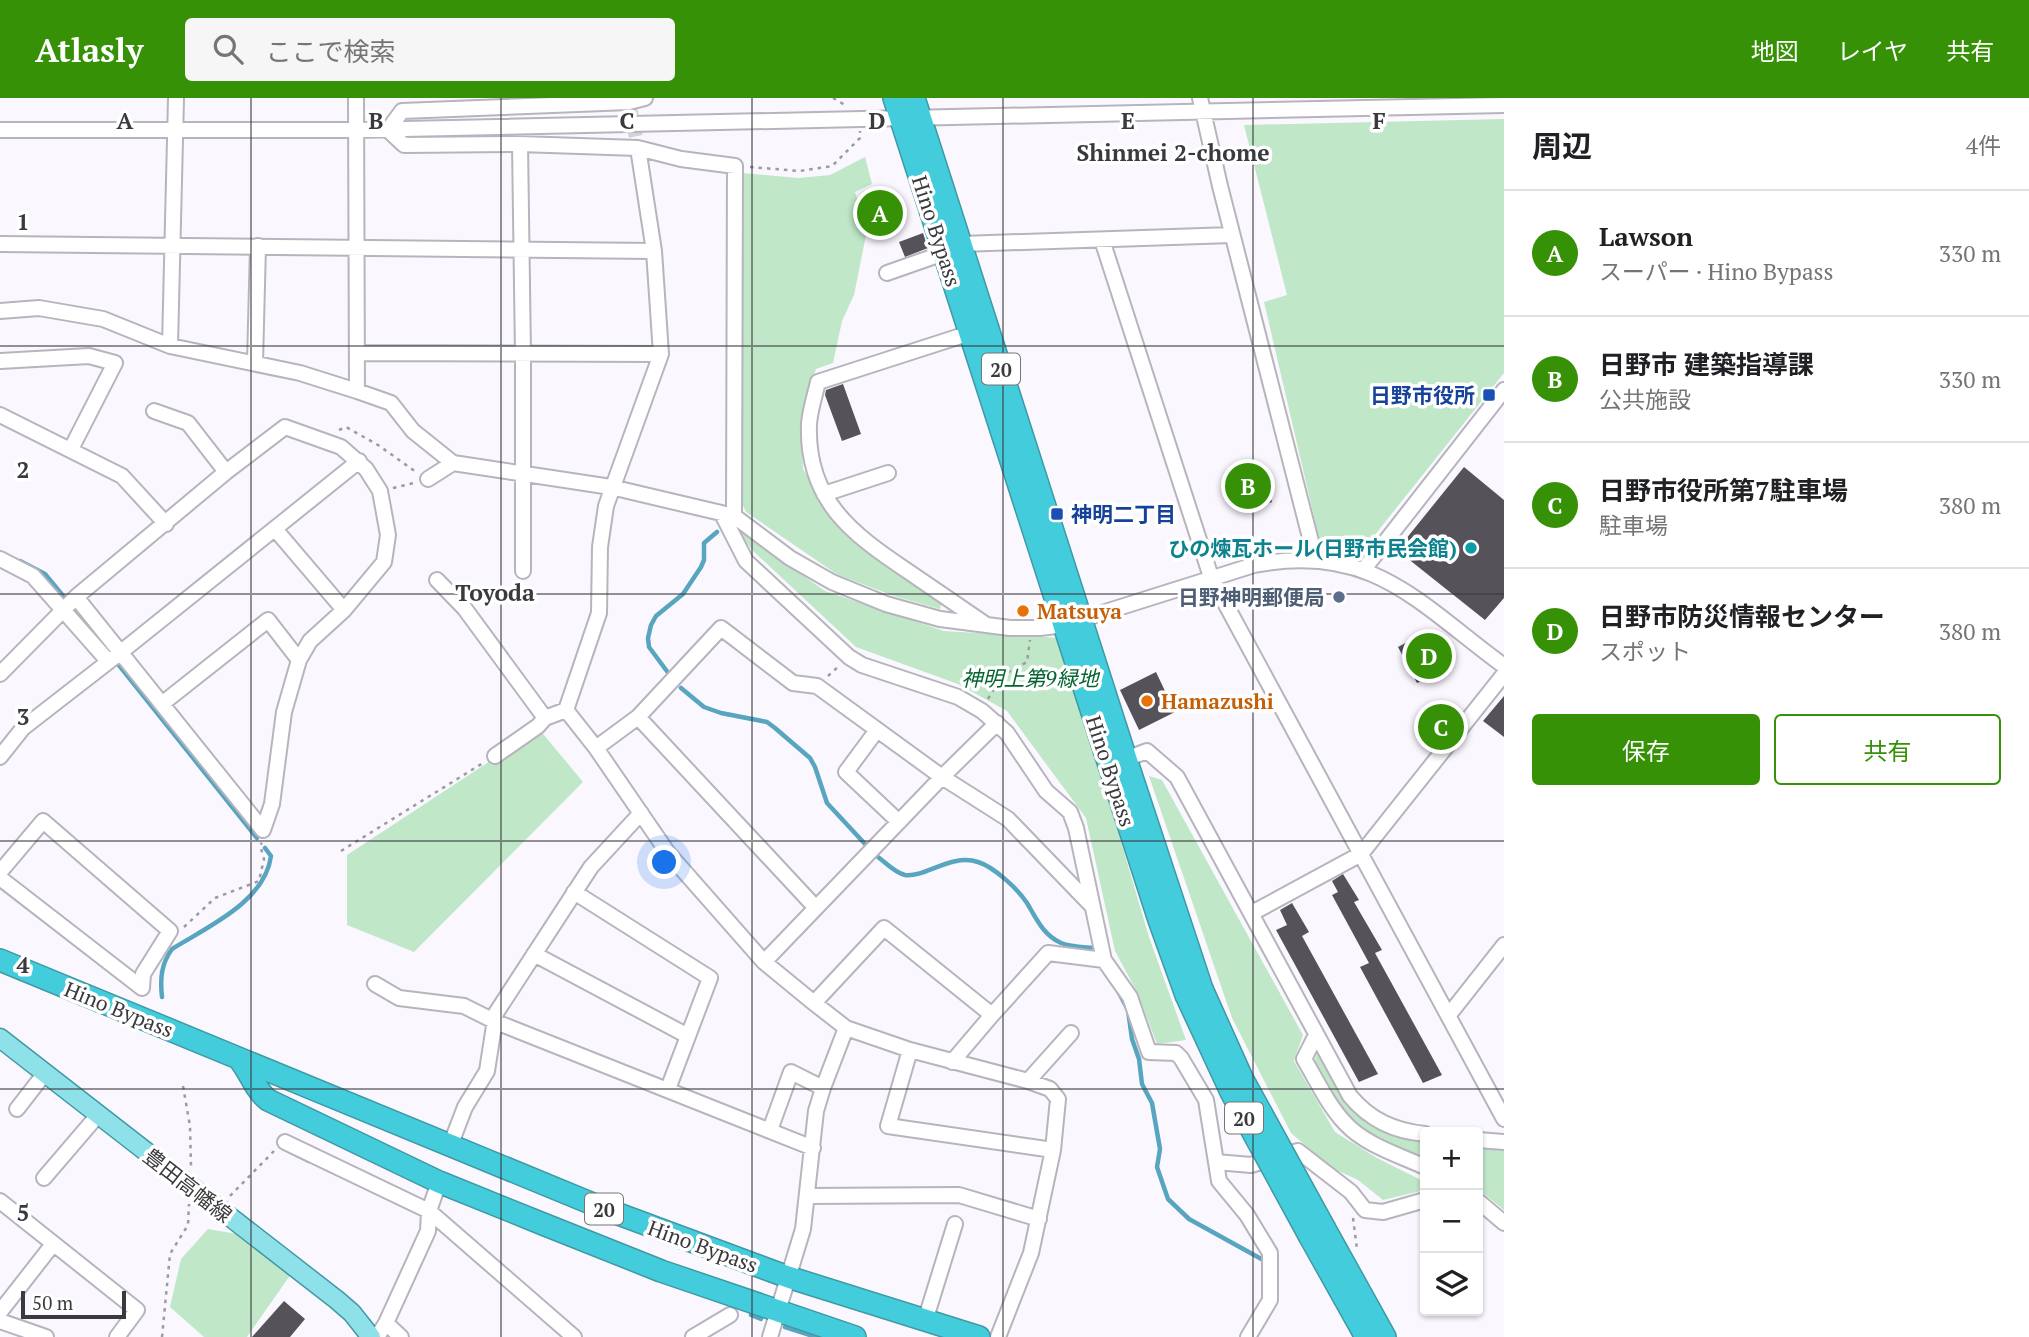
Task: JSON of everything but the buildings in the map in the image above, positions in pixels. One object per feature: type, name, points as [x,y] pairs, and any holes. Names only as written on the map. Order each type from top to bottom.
[{"type":"highway","name":"Hino Bypass","points":[[894,98],[911,120],[953,248],[1073,622],[1169,950],[1252,1097],[1366,1337]]},
{"type":"highway","name":"Hino Bypass","points":[[911,120],[914,98]]},
{"type":"highway","name":"Hino Bypass","points":[[953,248],[970,333],[1073,622],[1126,759],[1194,992]]},
{"type":"highway","name":"Hino Bypass","points":[[0,960],[605,1209],[788,1277],[979,1337]]},
{"type":"highway","name":"Hino Bypass","points":[[238,1057],[257,1089],[268,1100],[439,1182],[661,1271],[855,1337]]},
{"type":"highway","name":"Hino Bypass","points":[[1317,1233],[1346,1268],[1385,1337]]},
{"type":"main road","name":"豊田高幡線","points":[[0,1038],[337,1300],[374,1337]]},
{"type":"street","points":[[170,346],[176,98]]},
{"type":"street","points":[[356,98],[357,391]]},
{"type":"street","points":[[388,130],[402,111],[645,98]]},
{"type":"street","points":[[0,130],[388,130],[911,120],[1201,106],[1423,103],[1504,105]]},
{"type":"street","points":[[1201,106],[1316,561]]},
{"type":"street","points":[[388,130],[404,145],[520,144],[638,148],[681,159],[735,166],[728,515],[746,561],[862,665],[958,697],[982,711],[1007,733],[1046,791],[1070,812],[1076,828],[1104,960],[1130,997],[1149,1052],[1176,1053],[1206,1100],[1219,1181],[1248,1215],[1270,1253],[1270,1300],[1248,1337]]},
{"type":"street","points":[[520,144],[523,571]]},
{"type":"street","points":[[566,710],[599,613],[600,547],[611,487],[662,354],[654,251],[638,148]]},
{"type":"street","points":[[887,273],[953,248],[1232,236]]},
{"type":"street","points":[[1102,240],[1211,578],[1504,1119]]},
{"type":"street","points":[[0,244],[654,251]]},
{"type":"street","points":[[255,363],[258,246]]},
{"type":"street","points":[[0,311],[39,308],[103,319],[170,346],[300,373],[357,391],[391,403],[414,431],[453,463],[611,487],[728,515],[790,558],[832,582],[914,613],[989,627],[1031,629],[1073,622],[1273,561],[1316,561],[1364,569],[1410,594],[1504,666]]},
{"type":"street","points":[[970,333],[818,382],[809,423],[813,466],[824,494],[848,527],[888,558],[989,627]]},
{"type":"street","points":[[357,353],[662,354]]},
{"type":"street","points":[[0,361],[89,356],[114,363],[71,449]]},
{"type":"street","points":[[1364,569],[1504,390]]},
{"type":"street","points":[[154,411],[188,423],[226,472]]},
{"type":"street","points":[[0,415],[122,476],[166,524]]},
{"type":"street","points":[[0,674],[63,608],[226,472],[285,427],[341,447],[359,461],[380,491],[388,535],[384,562],[344,610],[310,641],[299,660],[284,712],[272,804],[263,830]]},
{"type":"street","points":[[0,757],[23,728],[359,461]]},
{"type":"street","points":[[428,480],[453,463]]},
{"type":"street","points":[[824,494],[888,473]]},
{"type":"street","points":[[275,529],[344,610]]},
{"type":"street","points":[[0,559],[33,576],[108,662]]},
{"type":"street","points":[[437,580],[464,609],[545,718]]},
{"type":"street","points":[[76,597],[263,830]]},
{"type":"street","points":[[163,703],[268,620],[299,660]]},
{"type":"street","points":[[596,748],[639,717],[721,628],[793,683],[817,686],[942,777],[1008,819],[1093,907]]},
{"type":"street","points":[[1252,913],[1361,854],[1504,674]]},
{"type":"street","points":[[495,756],[538,726],[545,718],[566,710]]},
{"type":"street","points":[[566,710],[596,748],[668,853],[765,962],[814,1003],[846,1028],[910,1050],[1028,1081],[1050,1089],[1058,1099],[1053,1150],[1031,1253],[998,1337]]},
{"type":"street","points":[[639,717],[816,908]]},
{"type":"street","points":[[765,962],[997,723]]},
{"type":"street","points":[[877,730],[846,772],[899,822]]},
{"type":"street","points":[[1126,759],[1147,751],[1177,777],[1350,1096],[1379,1122],[1394,1129],[1420,1133]]},
{"type":"street","points":[[450,1146],[465,1107],[486,1071],[496,1013],[573,892],[641,813]]},
{"type":"street","points":[[0,872],[43,821],[170,931],[143,974],[142,988],[0,878]]},
{"type":"street","points":[[573,892],[710,978],[668,1089]]},
{"type":"street","points":[[814,1003],[884,928],[992,1015]]},
{"type":"street","points":[[1448,1016],[1504,945]]},
{"type":"street","points":[[952,1062],[1048,953],[1104,960]]},
{"type":"street","points":[[534,954],[688,1036]]},
{"type":"street","points":[[374,984],[399,998],[464,1006],[496,1022],[813,1147]]},
{"type":"street","points":[[770,1337],[803,1228],[816,1111],[846,1028]]},
{"type":"street","points":[[1028,1081],[1071,1034]]},
{"type":"street","points":[[1316,1035],[1304,1059],[1334,1110],[1361,1137],[1420,1165]]},
{"type":"street","points":[[910,1050],[888,1126],[1053,1150]]},
{"type":"street","points":[[770,1130],[791,1072],[823,1088]]},
{"type":"street","points":[[17,1109],[45,1073]]},
{"type":"street","points":[[44,1178],[98,1115]]},
{"type":"street","points":[[1483,1140],[1504,1142]]},
{"type":"street","points":[[285,1142],[429,1211],[574,1337]]},
{"type":"street","points":[[1216,1162],[1251,1165],[1298,1151],[1351,1192],[1364,1210],[1383,1212],[1420,1201]]},
{"type":"street","points":[[374,1337],[386,1323],[428,1231],[429,1211],[439,1182]]},
{"type":"street","points":[[808,1196],[959,1195],[1039,1219]]},
{"type":"street","points":[[0,1202],[136,1310],[117,1337]]},
{"type":"street","points":[[1483,1205],[1501,1221]]},
{"type":"street","points":[[1483,1213],[1501,1221]]},
{"type":"street","points":[[925,1321],[955,1224]]},
{"type":"street","points":[[0,1311],[53,1244]]},
{"type":"street","points":[[693,1337],[730,1315]]},
{"type":"street","points":[[0,1321],[46,1337]]},
{"type":"street","points":[[386,1323],[401,1337]]},
{"type":"path","points":[[735,166],[800,171],[832,166],[860,138],[860,120]]},
{"type":"path","points":[[319,438],[346,427],[378,445],[428,480]]},
{"type":"path","points":[[380,491],[428,480]]},
{"type":"path","points":[[982,711],[1001,676],[1027,662],[1031,629]]},
{"type":"path","points":[[817,686],[849,656]]},
{"type":"path","points":[[341,851],[495,756]]},
{"type":"path","points":[[180,933],[215,898],[259,881],[264,859],[260,845],[268,838],[263,830]]},
{"type":"path","points":[[162,1337],[170,1254],[188,1225],[191,1188],[190,1126],[183,1086]]},
{"type":"path","points":[[217,1208],[285,1142]]},
{"type":"path","points":[[1346,1268],[1359,1260],[1352,1219],[1364,1210]]},
{"type":"green space","points":[[1504,119],[1504,373],[1358,556],[1322,551],[1264,302],[1287,295],[1244,125]]},
{"type":"green space","points":[[865,157],[872,184],[855,192],[867,230],[854,295],[842,321],[833,363],[816,369],[801,419],[803,469],[835,523],[943,598],[940,609],[894,596],[838,575],[746,512],[743,506],[742,173],[799,178],[830,175]]},
{"type":"green space","name":"神明上第9緑地","points":[[737,529],[825,591],[944,631],[1061,638],[1149,937],[1186,1040],[1157,1044],[1138,994],[1115,951],[1086,818],[1007,711],[958,684],[856,647],[752,550]]},
{"type":"green space","points":[[539,729],[583,782],[414,952],[347,925],[347,855]]},
{"type":"green space","points":[[1149,776],[1162,780],[1303,1035],[1294,1061],[1335,1132],[1377,1158],[1420,1180],[1420,1191],[1383,1200],[1358,1180],[1330,1167],[1291,1133],[1232,1018]]},
{"type":"green space","points":[[1318,1051],[1341,1093],[1355,1112],[1388,1131],[1420,1140],[1420,1158],[1348,1119],[1314,1062]]},
{"type":"green space","points":[[1483,1149],[1504,1151],[1504,1210],[1483,1193]]},
{"type":"green space","points":[[208,1229],[243,1235],[291,1274],[247,1337],[204,1337],[170,1307],[181,1259]]},
{"type":"waterway","points":[[669,674],[649,647],[651,625],[656,616],[683,594],[704,560],[704,543],[717,532]]},
{"type":"waterway","points":[[20,561],[45,574],[64,597]]},
{"type":"waterway","points":[[73,609],[93,633]]},
{"type":"waterway","points":[[118,664],[257,838]]},
{"type":"waterway","points":[[681,688],[704,707],[767,722],[775,728],[810,758],[827,803],[866,845]]},
{"type":"waterway","points":[[162,997],[162,972],[172,949],[232,912],[258,887],[271,856],[265,848]]},
{"type":"waterway","points":[[878,857],[905,875],[921,873],[958,861],[978,862],[998,873],[1018,891],[1041,926],[1055,940],[1077,947],[1093,948]]},
{"type":"waterway","points":[[1119,993],[1128,1010],[1142,1084],[1152,1103],[1160,1149],[1157,1167],[1168,1199],[1189,1219],[1265,1263]]},
{"type":"waterway","points":[[283,1148],[309,1161]]},
{"type":"waterway","points":[[751,1315],[761,1319]]},
{"type":"waterway","points":[[785,1327],[816,1337]]},
{"type":"tunnel","points":[[629,102],[638,148]]},
{"type":"place","name":"Lawson","points":[[880,213]]},
{"type":"place","name":"日野市役所","points":[[1489,395]]},
{"type":"place","name":"日野市 建築指導課","points":[[1248,486]]},
{"type":"place","name":"神明二丁目","points":[[1057,514]]},
{"type":"place","name":"ひの煉瓦ホール(日野市民会館)","points":[[1471,548]]},
{"type":"place","name":"日野神明郵便局","points":[[1339,597]]},
{"type":"place","name":"Matsuya","points":[[1023,611]]},
{"type":"place","name":"日野市防災情報センター","points":[[1429,656]]},
{"type":"place","name":"Hamazushi","points":[[1147,701]]},
{"type":"place","name":"日野市役所第7駐車場","points":[[1441,727]]},
{"type":"district","name":"Shinmei 2-chome","points":[[1173,152]]},
{"type":"district","name":"Toyoda","points":[[495,592]]}]
